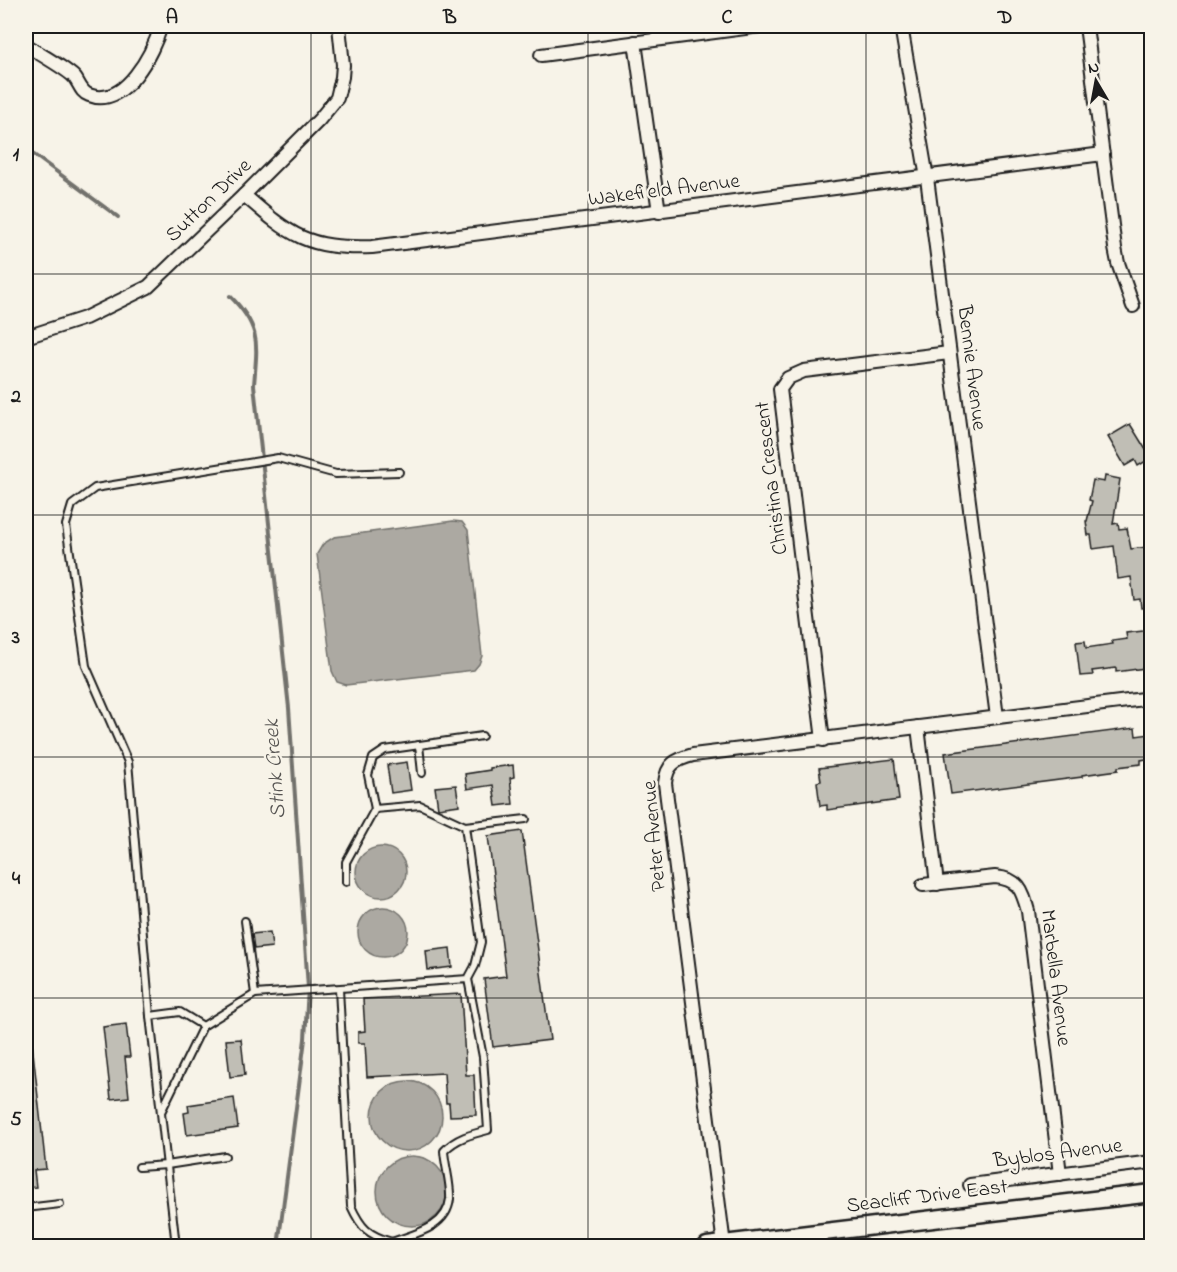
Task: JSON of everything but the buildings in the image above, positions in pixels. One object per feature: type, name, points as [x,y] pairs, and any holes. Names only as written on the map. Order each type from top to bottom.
[{"type":"main road","name":"Seacliff Drive East","points":[[716,1246],[1152,1193]]},
{"type":"street","points":[[26,45],[75,78],[78,87],[90,95],[107,97],[123,91],[154,45],[161,26]]},
{"type":"street","name":"Sutton Drive","points":[[27,333],[85,318],[148,286],[244,195],[319,120],[337,98],[343,65],[339,26]]},
{"type":"street","points":[[541,55],[760,26]]},
{"type":"street","name":"Bennie Avenue","points":[[901,26],[927,178],[997,717]]},
{"type":"street","points":[[1086,26],[1116,255],[1133,306]]},
{"type":"street","points":[[635,42],[659,212]]},
{"type":"street","name":"Wakefield Avenue","points":[[244,195],[270,218],[293,234],[312,242],[332,247],[372,247],[1103,154]]},
{"type":"street","name":"Christina Crescent","points":[[823,740],[780,389],[788,378],[804,371],[949,353]]},
{"type":"street","name":"Peter Avenue","points":[[716,1246],[665,783],[669,767],[693,755],[1152,698]]},
{"type":"street","points":[[918,727],[937,884]]},
{"type":"street","name":"Marbella Avenue","points":[[923,885],[995,877],[1006,878],[1016,884],[1023,894],[1028,911],[1060,1174]]},
{"type":"street","name":"Byblos Avenue","points":[[970,1185],[1152,1162]]},
{"type":"lane","points":[[176,1246],[150,1016],[128,762],[86,666],[66,525],[72,505],[95,488],[269,459],[278,458],[336,474],[399,472]]},
{"type":"lane","points":[[346,882],[345,862],[375,809],[368,775],[373,758],[385,750],[482,736]]},
{"type":"lane","points":[[419,745],[422,773]]},
{"type":"lane","points":[[375,809],[420,805],[465,826],[526,819]]},
{"type":"lane","points":[[339,989],[351,1206],[358,1222],[374,1237],[392,1244],[433,1227],[446,1213],[450,1199],[444,1151],[452,1143],[488,1130],[483,1058],[468,979],[476,966],[481,942],[465,826]]},
{"type":"lane","points":[[245,921],[255,994]]},
{"type":"lane","points":[[160,1113],[203,1026],[255,994],[468,979]]},
{"type":"lane","points":[[150,1016],[180,1012],[203,1026]]},
{"type":"lane","points":[[139,1167],[166,1166],[225,1156]]},
{"type":"lane","points":[[26,1208],[60,1204]]},
{"type":"shaded area","points":[[453,521],[462,522],[468,530],[482,656],[479,664],[474,670],[346,685],[337,682],[332,671],[317,554],[323,544],[334,537]]},
{"type":"shaded area","points":[[381,847],[399,854],[406,872],[399,890],[381,897],[363,890],[356,872],[363,854]]},
{"type":"shaded area","points":[[383,907],[401,914],[408,932],[401,950],[383,957],[365,950],[358,932],[365,914]]},
{"type":"shaded area","points":[[414,1081],[427,1087],[436,1096],[440,1102],[442,1116],[440,1130],[432,1141],[421,1149],[400,1151],[382,1141],[374,1130],[372,1109],[382,1091],[393,1083]]},
{"type":"shaded area","points":[[419,1156],[432,1162],[441,1171],[445,1177],[447,1191],[445,1205],[437,1216],[426,1224],[405,1226],[387,1216],[379,1205],[377,1184],[387,1166],[398,1158]]},
{"type":"waterway","name":"Stink Creek","points":[[26,149],[118,217]]},
{"type":"waterway","name":"Stink Creek","points":[[230,296],[248,318],[255,337],[254,385],[289,708],[308,988],[305,1039],[278,1246]]}]
